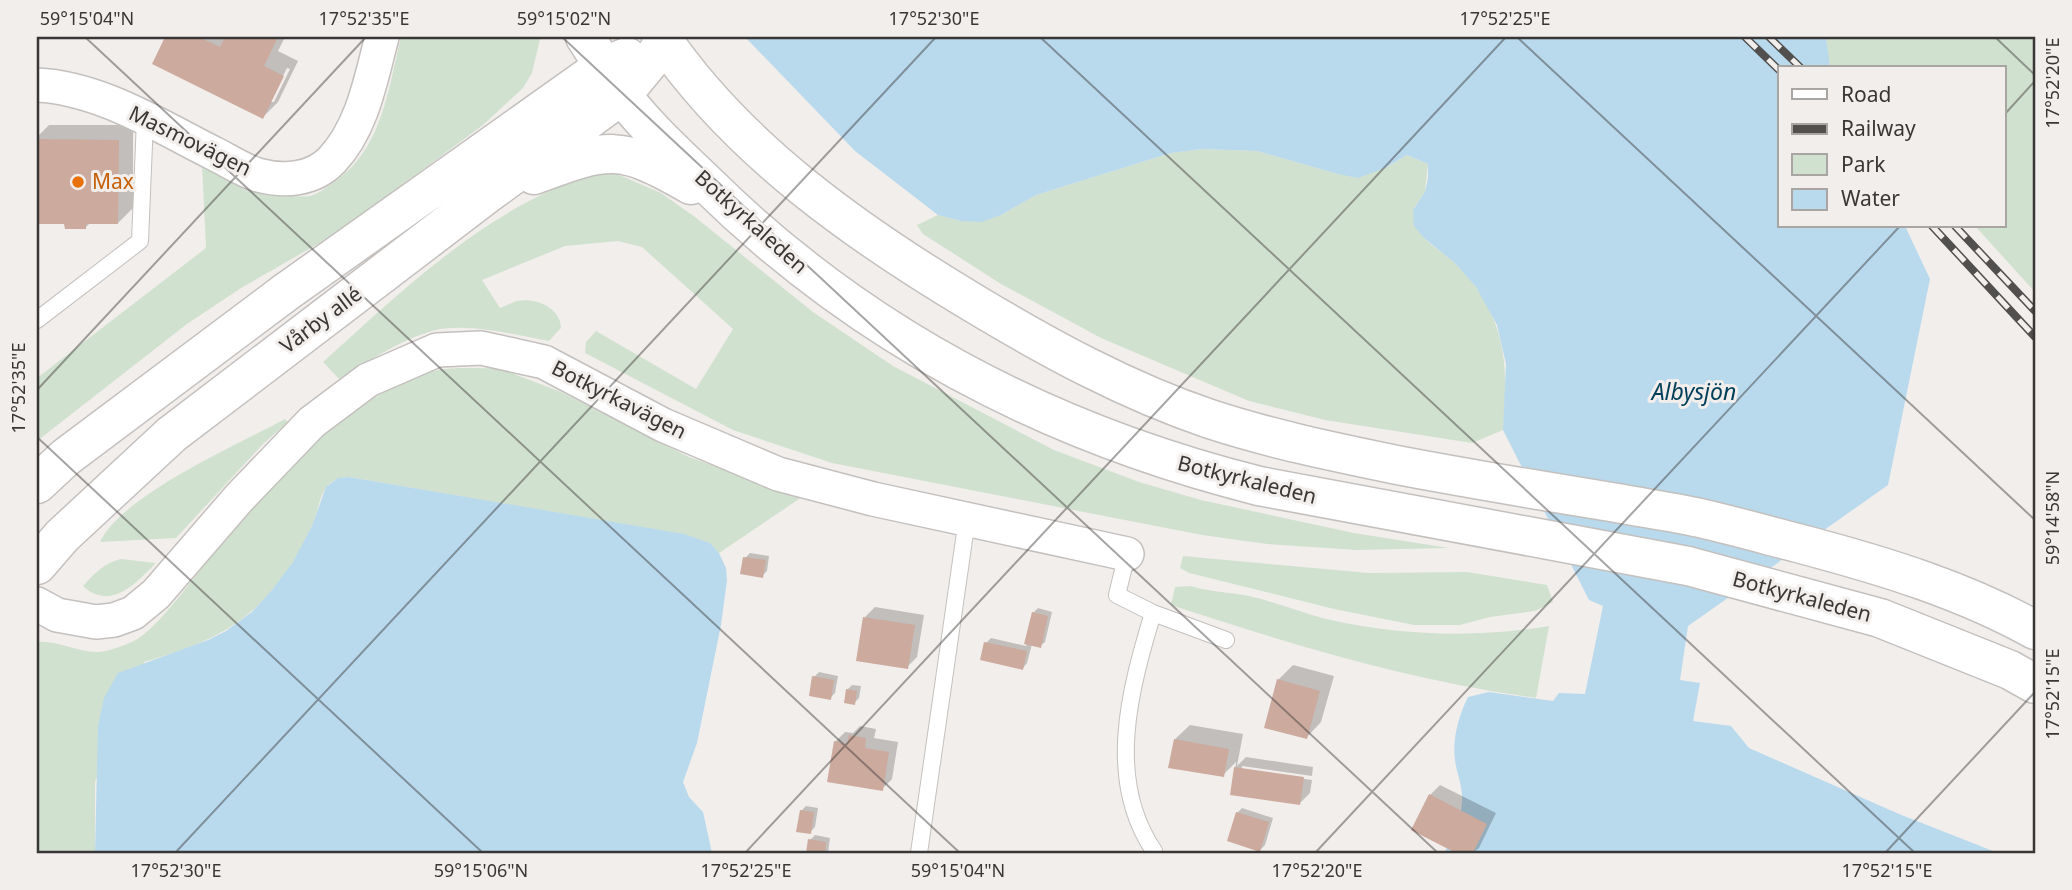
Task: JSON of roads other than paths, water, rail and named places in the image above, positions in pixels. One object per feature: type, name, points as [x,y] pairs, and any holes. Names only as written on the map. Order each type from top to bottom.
[{"type":"main road","points":[[604,66],[663,40],[695,81],[744,134],[775,163],[864,235],[1007,324],[1112,380],[1210,419],[1318,449],[1698,517],[1884,566],[2004,613],[2035,629]]},
{"type":"main road","name":"Vårby allé","points":[[37,565],[62,537],[172,434],[487,194],[604,66]]},
{"type":"main road","name":"Vårby allé","points":[[37,484],[66,457],[286,292],[604,66]]},
{"type":"main road","name":"Botkyrkaleden","points":[[604,66],[673,150],[731,208],[794,264],[861,313],[946,365],[1045,415],[1123,447],[1211,474],[1319,499],[1688,566],[1880,618],[2010,670],[2035,684]]},
{"type":"main road","points":[[487,194],[589,155],[617,153],[655,165],[731,208]]},
{"type":"street","name":"Masmovägen","points":[[37,85],[90,95],[258,175],[292,179],[313,175],[332,160],[351,133],[370,85],[382,37]]},
{"type":"street","name":"Botkyrkavägen","points":[[37,604],[57,615],[96,622],[114,620],[132,613],[156,594],[239,498],[312,422],[368,380],[437,350],[481,348],[544,362],[663,425],[778,474],[873,499],[1127,554]]},
{"type":"lane","points":[[37,320],[140,242],[145,120]]},
{"type":"lane","points":[[919,853],[967,519]]},
{"type":"lane","points":[[1127,554],[1117,595],[1153,613],[1226,640]]},
{"type":"lane","points":[[1153,613],[1135,672],[1130,699],[1126,778],[1135,818],[1154,851]]},
{"type":"water","name":"Albysjön","points":[[745,37],[1826,37],[1830,66],[1778,66],[1778,228],[1906,228],[1930,279],[1888,485],[1688,626],[1680,680],[1700,683],[1693,721],[1731,726],[1749,748],[1899,814],[1998,853],[1444,853],[1456,829],[1461,809],[1462,791],[1455,760],[1455,736],[1468,697],[1489,692],[1553,701],[1559,693],[1585,694],[1603,606],[1589,600],[1503,430],[1506,364],[1497,325],[1476,287],[1455,263],[1425,239],[1414,226],[1413,210],[1425,192],[1428,164],[1407,155],[1385,168],[1358,178],[1257,151],[1203,149],[1171,153],[1036,195],[1001,215],[981,222],[961,221],[938,215],[855,151]]},
{"type":"water","points":[[349,477],[684,534],[710,543],[719,553],[726,568],[727,580],[721,625],[697,743],[683,782],[689,797],[703,812],[712,853],[95,853],[98,726],[104,698],[118,673],[208,640],[252,612],[293,562],[312,526],[326,487],[338,478]]},
{"type":"railway","points":[[1745,37],[1778,69]]},
{"type":"railway","points":[[1769,37],[1799,66]]},
{"type":"railway","points":[[1934,228],[2035,337]]},
{"type":"railway","points":[[1957,228],[2035,311]]},
{"type":"place","name":"Max","points":[[78,182]]}]
